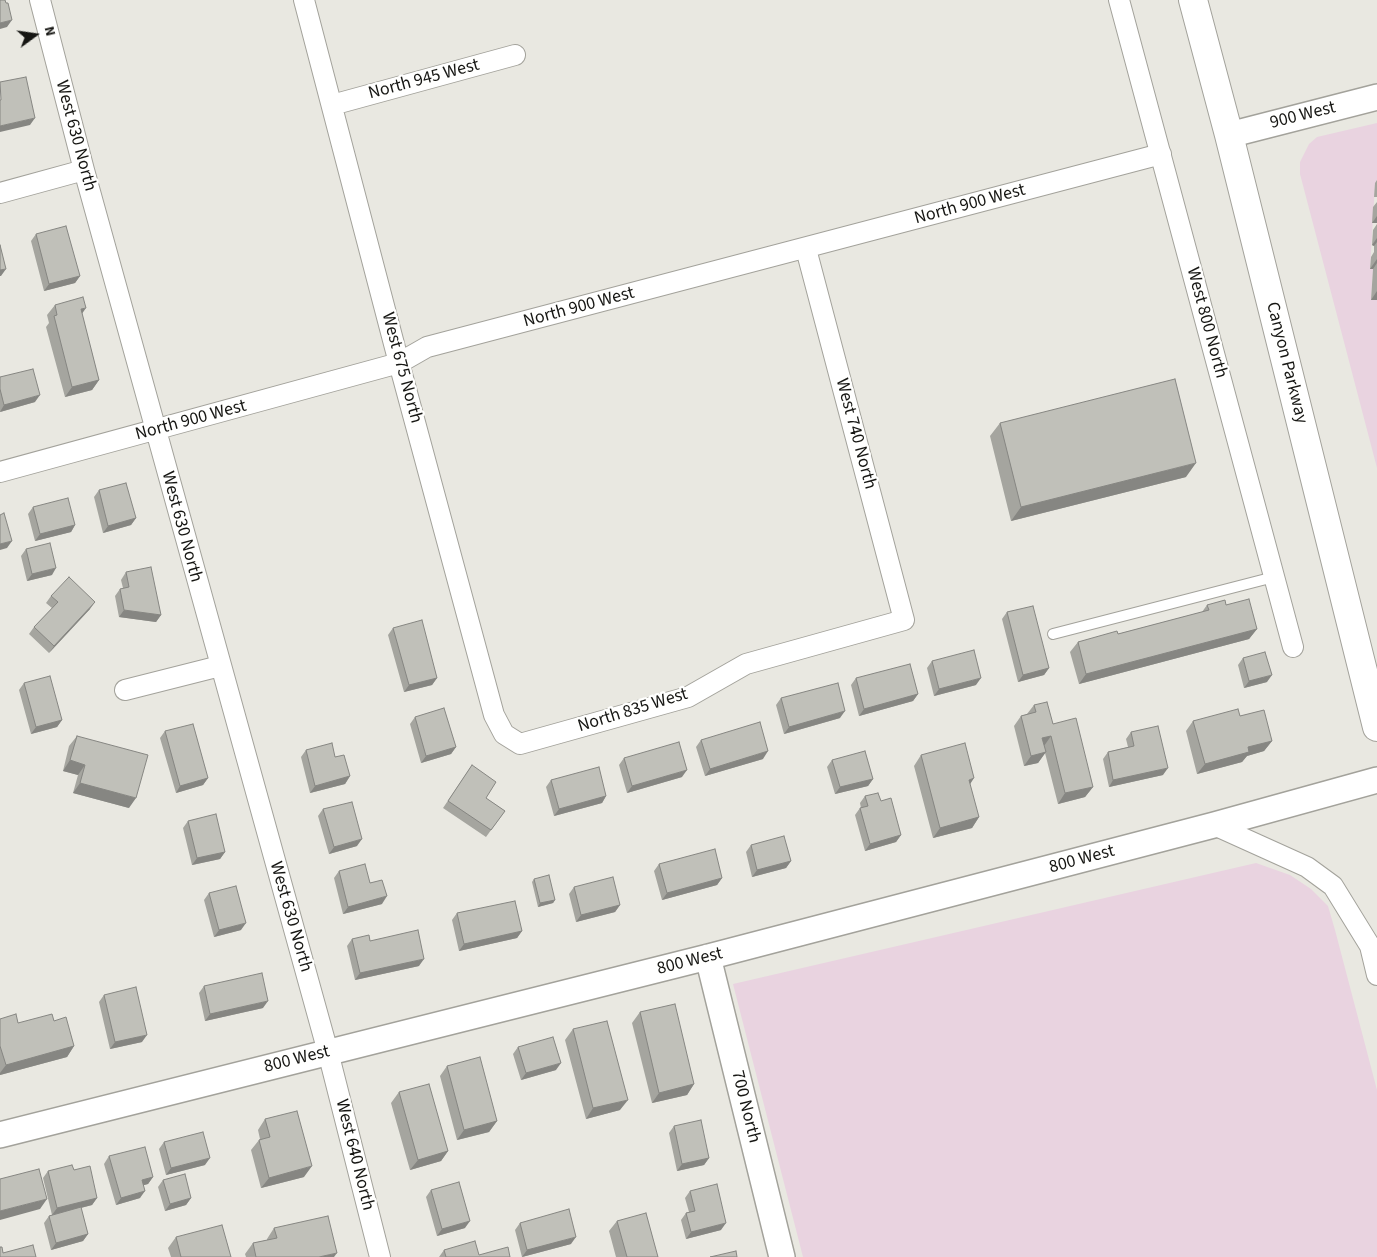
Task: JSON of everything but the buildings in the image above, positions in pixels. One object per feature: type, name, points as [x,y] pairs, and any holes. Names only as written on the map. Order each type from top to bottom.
[{"type":"highway","name":"Canyon Parkway","points":[[1193,0],[1229,135],[1377,727]]},
{"type":"street","name":"West 630 North","points":[[40,0],[155,430],[328,1052]]},
{"type":"street","name":"West 675 North","points":[[304,0],[494,715],[504,734]]},
{"type":"street","name":"West 800 North","points":[[1119,0],[1293,647]]},
{"type":"street","name":"North 945 West","points":[[332,104],[515,55]]},
{"type":"street","name":"900 West","points":[[1229,135],[1377,97]]},
{"type":"street","name":"North 900 West","points":[[0,472],[399,362],[427,347],[806,249],[1161,154]]},
{"type":"street","points":[[0,193],[84,170]]},
{"type":"street","name":"West 740 North","points":[[806,249],[904,620]]},
{"type":"street","name":"North 835 West","points":[[504,734],[520,744],[688,697],[746,664],[904,620]]},
{"type":"street","points":[[125,690],[220,666]]},
{"type":"street","name":"800 West","points":[[0,1135],[708,958],[1214,825],[1377,780]]},
{"type":"street","points":[[1214,825],[1307,867],[1333,886],[1370,946],[1377,975]]},
{"type":"street","name":"700 North","points":[[708,958],[782,1257]]},
{"type":"street","name":"West 640 North","points":[[328,1052],[380,1257]]},
{"type":"lane","points":[[1053,634],[1274,577]]},
{"type":"shaded area","points":[[1377,123],[1377,183],[1375,184],[1370,269],[1373,269],[1371,299],[1377,300],[1377,468],[1300,174],[1300,162],[1309,144],[1317,137]]},
{"type":"shaded area","points":[[1256,863],[1290,875],[1311,889],[1328,906],[1377,1090],[1377,1257],[803,1257],[733,984]]}]
